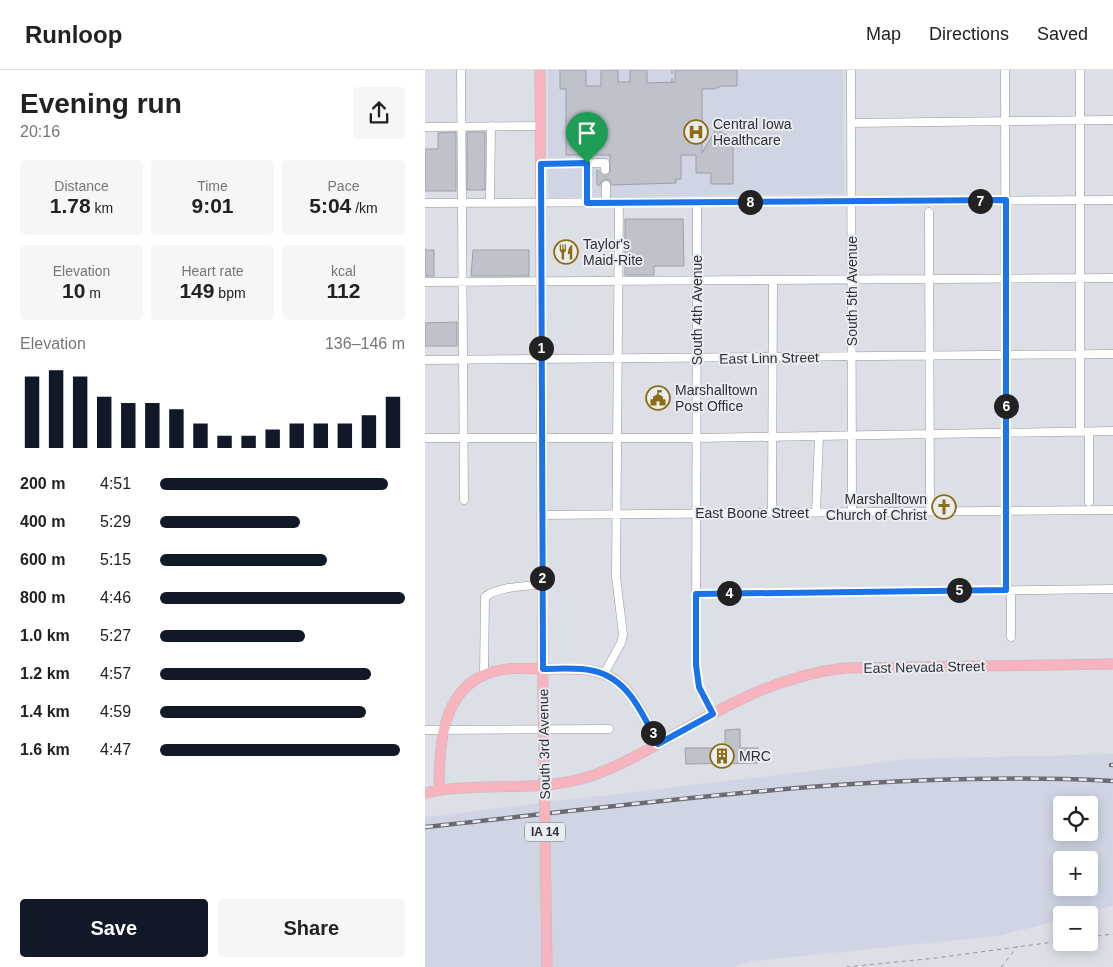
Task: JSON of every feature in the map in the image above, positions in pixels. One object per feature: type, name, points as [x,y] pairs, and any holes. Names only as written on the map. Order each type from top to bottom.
[{"type":"main road","name":"South 3rd Avenue","points":[[540,70],[541,515],[547,967]]},
{"type":"main road","name":"East Nevada Street","points":[[425,793],[439,790],[534,785],[576,780],[610,769],[739,699],[793,677],[819,670],[1113,664]]},
{"type":"main road","points":[[439,790],[438,755],[442,730],[448,716],[464,689],[484,675],[501,670],[578,669],[604,674],[618,682],[628,691],[658,744]]},
{"type":"street","points":[[461,70],[460,126],[465,360],[464,500]]},
{"type":"street","name":"South 5th Avenue","points":[[851,70],[852,512]]},
{"type":"street","points":[[1005,70],[1007,355],[1005,511],[1011,637]]},
{"type":"street","points":[[1080,70],[1080,432]]},
{"type":"street","points":[[851,123],[1113,120]]},
{"type":"street","points":[[490,203],[491,126]]},
{"type":"street","points":[[425,127],[541,126]]},
{"type":"street","points":[[587,163],[587,203]]},
{"type":"street","points":[[541,164],[605,163],[605,170]]},
{"type":"street","points":[[606,185],[606,203]]},
{"type":"street","points":[[425,203],[1113,200]]},
{"type":"street","name":"South 4th Avenue","points":[[697,202],[696,665],[699,687],[713,714]]},
{"type":"street","points":[[604,674],[621,643],[623,635],[616,576],[618,514],[619,203]]},
{"type":"street","points":[[929,212],[930,512]]},
{"type":"street","points":[[425,282],[1113,278]]},
{"type":"street","points":[[772,513],[773,280]]},
{"type":"street","name":"East Linn Street","points":[[425,360],[618,360],[1113,354]]},
{"type":"street","points":[[425,438],[697,438],[1113,431]]},
{"type":"street","points":[[1089,432],[1089,502]]},
{"type":"street","points":[[816,512],[819,436]]},
{"type":"street","name":"East Boone Street","points":[[541,515],[1113,510]]},
{"type":"street","points":[[484,675],[485,597],[490,593],[542,584]]},
{"type":"street","points":[[696,594],[1113,589]]},
{"type":"street","points":[[425,730],[609,729]]},
{"type":"path","points":[[672,70],[672,82]]},
{"type":"path","points":[[1098,936],[1113,934]]},
{"type":"path","points":[[846,967],[936,958],[1053,941]]},
{"type":"path","points":[[1001,967],[1019,946]]},
{"type":"shaded area","name":"Central Iowa Healthcare","points":[[548,70],[843,70],[844,194],[548,198]]},
{"type":"shaded area","points":[[1113,754],[1113,906],[1098,910],[1098,906],[1053,906],[1053,922],[998,936],[752,961],[733,967],[425,967],[425,817],[911,759]]},
{"type":"building","points":[[560,70],[586,70],[586,86],[601,86],[601,70],[618,70],[618,82],[630,82],[630,70],[647,70],[647,83],[675,82],[675,70],[737,70],[737,86],[702,89],[702,153],[716,129],[733,139],[733,184],[711,184],[711,173],[696,173],[696,155],[681,155],[681,179],[676,179],[676,183],[612,185],[606,179],[600,185],[597,185],[597,170],[605,176],[610,172],[610,155],[566,155],[566,89],[560,89]]},
{"type":"building","points":[[456,132],[456,191],[425,191],[425,149],[438,149],[438,133]]},
{"type":"building","points":[[467,132],[485,132],[485,190],[467,190]]},
{"type":"building","points":[[625,219],[683,219],[684,266],[654,266],[654,275],[625,275]]},
{"type":"building","points":[[425,250],[434,250],[434,276],[425,276]]},
{"type":"building","points":[[473,250],[529,250],[529,276],[471,276]]},
{"type":"building","points":[[457,322],[457,346],[425,346],[425,323]]},
{"type":"building","name":"MRC","points":[[740,729],[740,748],[758,748],[758,763],[686,764],[685,748],[725,748],[725,730]]},
{"type":"tunnel","points":[[605,170],[606,185]]},
{"type":"railway","points":[[425,827],[768,790],[855,784],[941,780],[1113,781]]},
{"type":"place","name":"Central Iowa Healthcare","points":[[696,132]]},
{"type":"place","name":"Taylor's Maid-Rite","points":[[566,252]]},
{"type":"place","name":"Marshalltown Post Office","points":[[658,398]]},
{"type":"place","name":"Marshalltown Church of Christ","points":[[944,507]]},
{"type":"place","name":"MRC","points":[[722,756]]},
{"type":"route","points":[[587,163],[587,203],[1006,200],[1006,590],[696,594],[696,665],[699,687],[713,714],[658,744],[635,701],[618,682],[606,675],[593,671],[543,669],[541,164],[587,163]]}]
